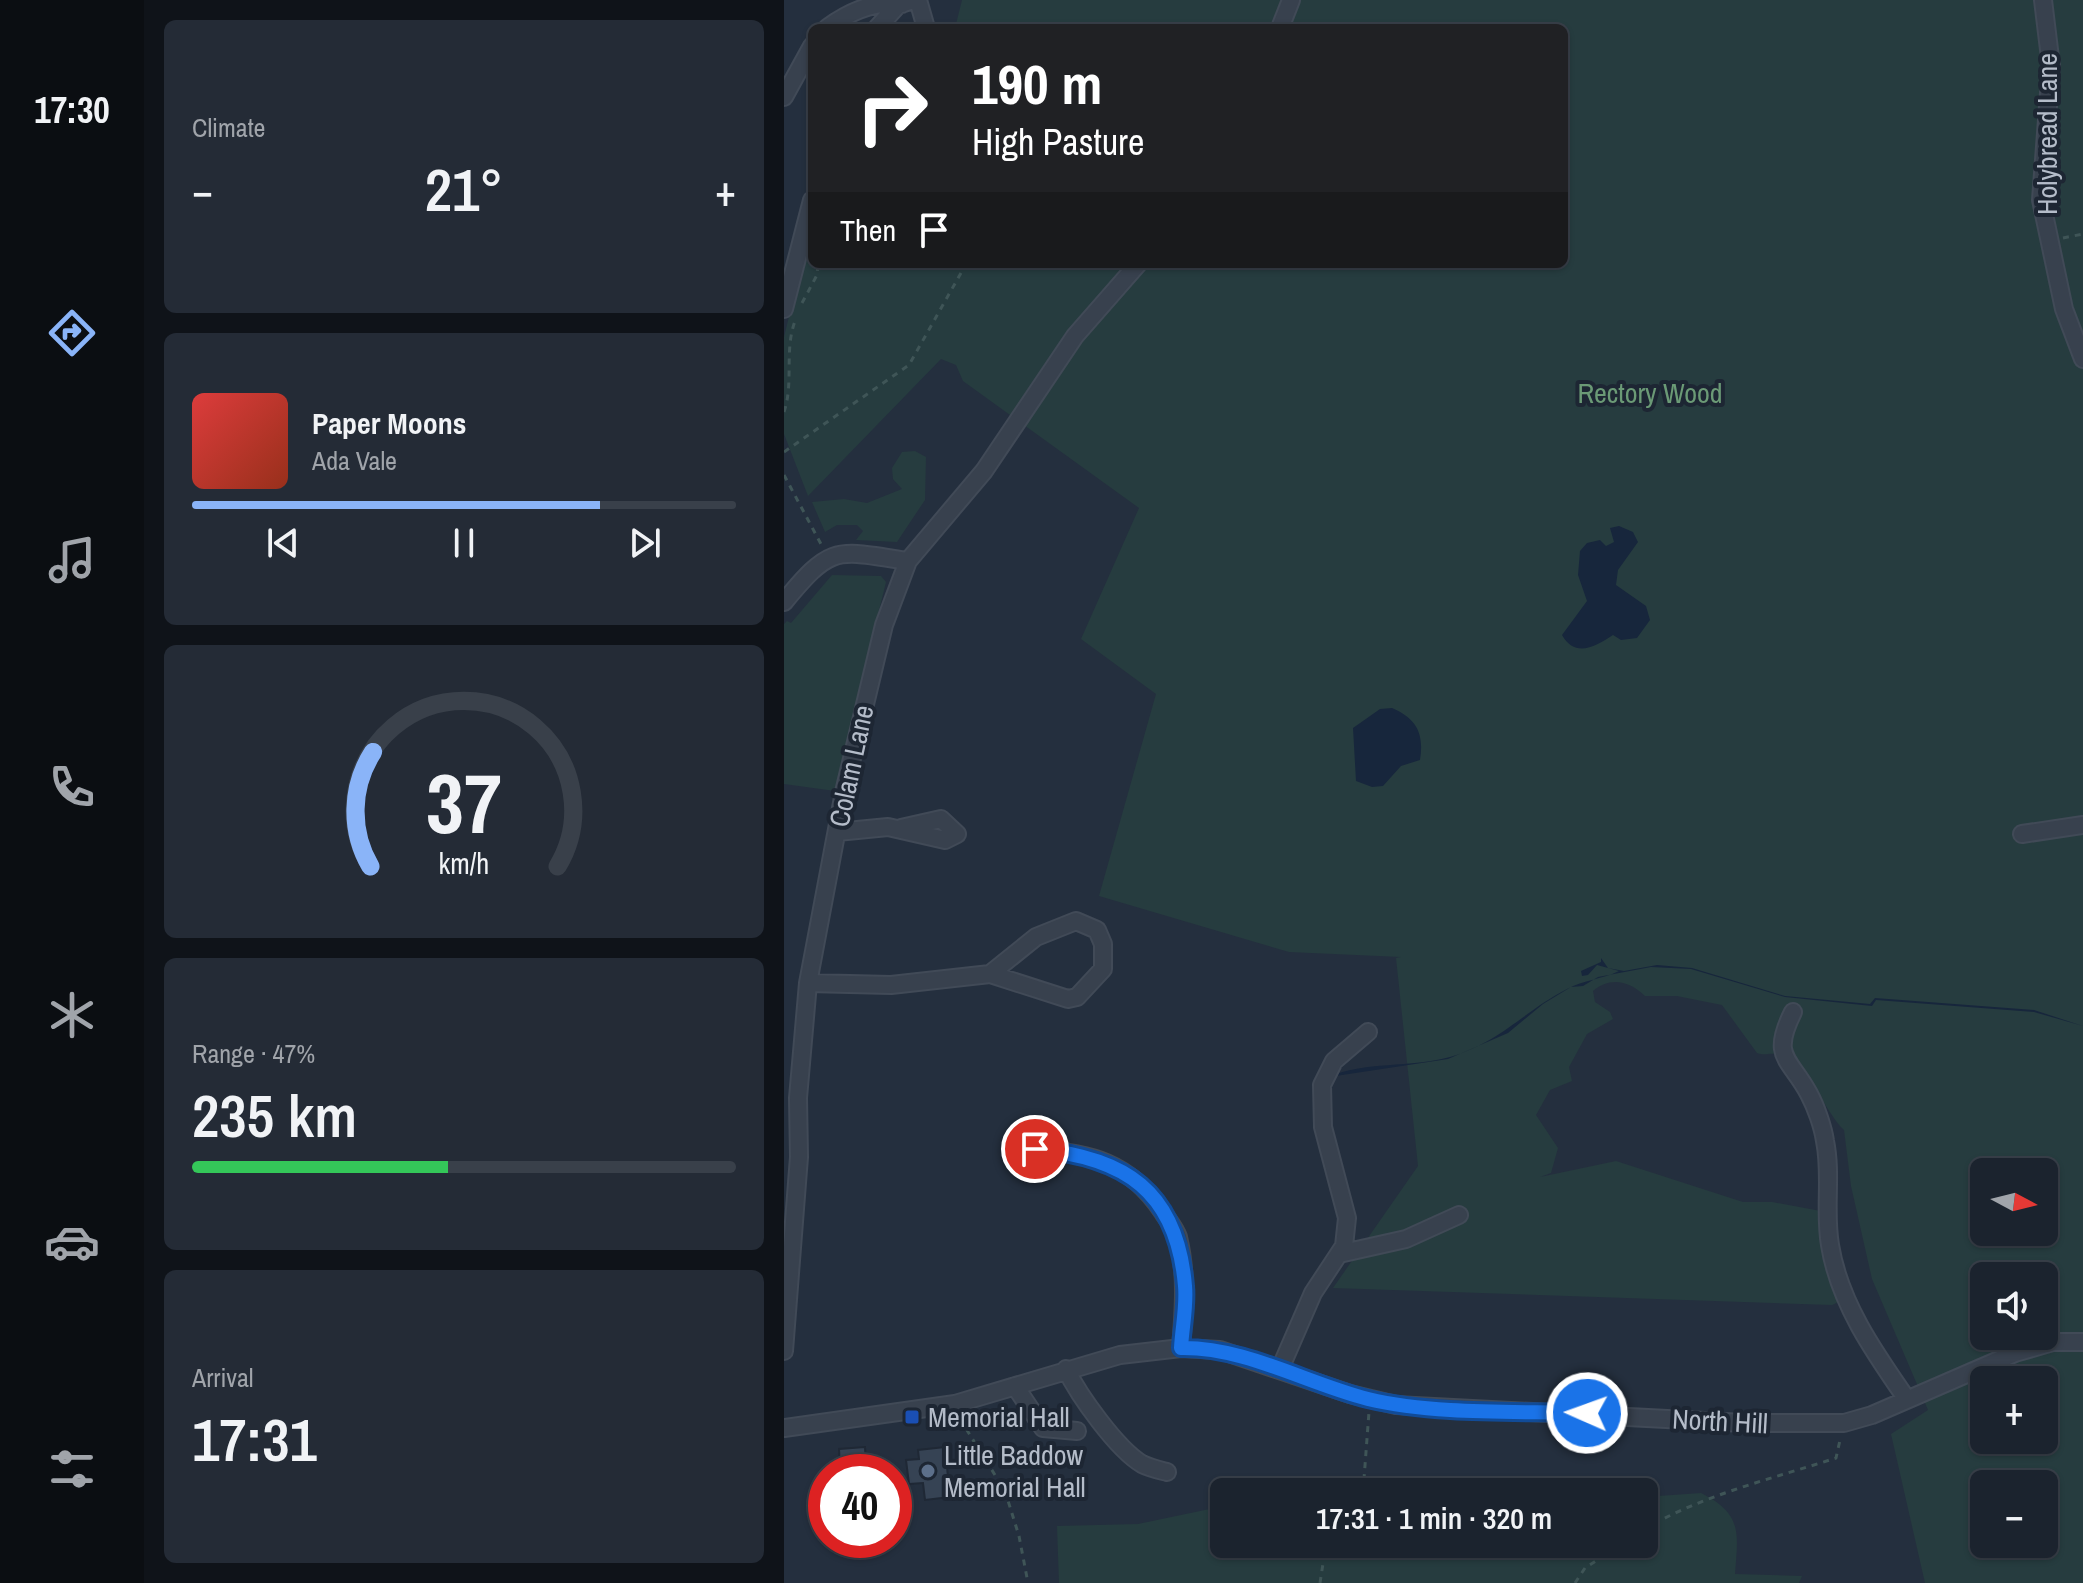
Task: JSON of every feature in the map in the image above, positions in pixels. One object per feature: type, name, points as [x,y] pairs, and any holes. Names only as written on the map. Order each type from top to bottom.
[{"type":"street","points":[[1282,24],[1291,0]]},
{"type":"street","name":"Holybread Lane","points":[[2043,0],[2051,66],[2041,200],[2064,309],[2083,359]]},
{"type":"street","points":[[833,24],[848,13],[874,3],[911,1]]},
{"type":"street","points":[[882,24],[911,1]]},
{"type":"street","points":[[911,1],[924,24]]},
{"type":"street","points":[[784,97],[808,53]]},
{"type":"street","points":[[793,312],[808,224]]},
{"type":"street","name":"Colam Lane","points":[[784,1351],[789,1220],[799,1157],[798,1098],[808,983],[868,685],[908,561],[984,471],[1075,336],[1134,268]]},
{"type":"street","points":[[784,602],[828,557],[845,553],[908,561]]},
{"type":"street","points":[[2022,834],[2083,825]]},
{"type":"street","points":[[837,832],[859,827],[901,828]]},
{"type":"street","points":[[808,983],[891,985],[990,974],[1068,999],[1077,997],[1103,969],[1103,944],[1097,930],[1076,921],[1036,937],[990,974]]},
{"type":"street","points":[[1793,1012],[1785,1028],[1782,1048],[1787,1065],[1809,1094],[1825,1139],[1830,1246],[1860,1331],[1906,1398]]},
{"type":"street","points":[[1280,1369],[1313,1293],[1344,1246],[1347,1218],[1323,1127],[1322,1085],[1334,1061],[1368,1032]]},
{"type":"street","points":[[1035,1149],[1074,1152],[1118,1166],[1153,1198],[1177,1234],[1186,1289],[1181,1348]]},
{"type":"street","points":[[1339,1254],[1406,1239],[1459,1215]]},
{"type":"street","name":"North Hill","points":[[784,1428],[955,1404],[1120,1355],[1181,1348],[1220,1350],[1370,1399],[1433,1407],[1744,1423],[1844,1423],[1872,1415],[2015,1353],[2053,1342],[2083,1342]]},
{"type":"street","points":[[1066,1369],[1111,1432],[1134,1457],[1167,1472]]},
{"type":"street","points":[[1015,1386],[1037,1420],[1046,1445]]},
{"type":"street","points":[[1037,1420],[1050,1432],[1077,1431]]},
{"type":"path","points":[[784,412],[788,399],[787,363],[793,312],[817,275],[818,268]]},
{"type":"path","points":[[784,452],[909,365],[964,268]]},
{"type":"path","points":[[784,475],[828,557]]},
{"type":"path","points":[[1364,1478],[1370,1399]]},
{"type":"path","points":[[955,1404],[973,1443],[1005,1491],[1019,1536],[1028,1583]]},
{"type":"path","points":[[1658,1522],[1750,1485],[1836,1458],[1844,1423]]},
{"type":"path","points":[[1320,1583],[1324,1558]]},
{"type":"path","points":[[1575,1583],[1585,1568],[1600,1558]]},
{"type":"green space","name":"Rectory Wood","points":[[962,0],[2083,0],[2083,1583],[1925,1583],[1891,1434],[1928,1410],[1872,1279],[1851,1186],[1844,1130],[1797,1065],[1776,1054],[1757,1053],[1722,1005],[1677,996],[1645,996],[1620,982],[1606,983],[1593,991],[1595,1002],[1610,1012],[1613,1019],[1587,1034],[1569,1067],[1572,1081],[1550,1090],[1536,1115],[1558,1148],[1551,1173],[1540,1177],[1616,1161],[1743,1202],[1772,1202],[1826,1212],[1847,1298],[1832,1305],[1333,1288],[1418,1166],[1396,958],[1401,957],[1289,952],[1099,896],[1156,694],[1081,639],[1139,508],[963,381],[956,365],[941,359],[808,496],[784,434],[784,337],[808,239],[808,268],[1568,268],[1568,24],[956,24]]},
{"type":"green space","points":[[915,451],[926,457],[925,500],[897,542],[856,540],[863,531],[857,525],[837,525],[825,532],[812,502],[844,499],[867,503],[902,489],[893,479],[892,468],[902,452]]},
{"type":"green space","points":[[832,575],[881,576],[886,582],[835,791],[784,784],[784,624],[787,621],[791,623]]},
{"type":"green space","points":[[1701,1493],[1724,1509],[1731,1517],[1737,1536],[1735,1574],[1802,1576],[1799,1583],[1059,1583],[1057,1526],[1138,1524],[1210,1509],[1210,1558],[1658,1558],[1658,1496]]},
{"type":"water","points":[[1619,526],[1633,532],[1638,542],[1618,570],[1616,585],[1646,606],[1650,620],[1637,638],[1621,640],[1613,635],[1586,648],[1573,646],[1562,635],[1587,601],[1578,575],[1580,551],[1587,543],[1600,540],[1606,546],[1614,542],[1610,528]]},
{"type":"water","points":[[1392,708],[1408,717],[1417,729],[1421,743],[1420,760],[1401,766],[1383,786],[1372,787],[1356,781],[1353,728],[1380,709]]},
{"type":"water","points":[[1601,958],[1608,968],[1597,965],[1588,975],[1582,976],[1581,971],[1601,962]]},
{"type":"water","points":[[1657,965],[1692,968],[1785,996],[1870,1004],[1875,998],[2034,1010],[2083,1026],[2034,1012],[1876,1000],[1872,1006],[1785,997],[1691,969],[1651,967],[1610,975],[1619,971],[1608,968],[1624,971]]},
{"type":"water","points":[[1542,1005],[1508,1033],[1475,1047]]},
{"type":"water","points":[[1464,1052],[1448,1059],[1329,1077],[1357,1069],[1435,1060]]},
{"type":"building","points":[[865,1447],[865,1454],[839,1454],[839,1449]]},
{"type":"building","name":"Little Baddow Memorial Hall","points":[[945,1447],[950,1497],[925,1500],[923,1483],[912,1484],[912,1460],[919,1459],[918,1450]]},
{"type":"place","name":"Memorial Hall","points":[[912,1417]]},
{"type":"place","name":"Little Baddow Memorial Hall","points":[[928,1471]]},
{"type":"route","points":[[1035,1149],[1074,1152],[1118,1166],[1153,1198],[1177,1234],[1186,1289],[1181,1348],[1220,1350],[1350,1394],[1396,1405],[1587,1413]]}]
